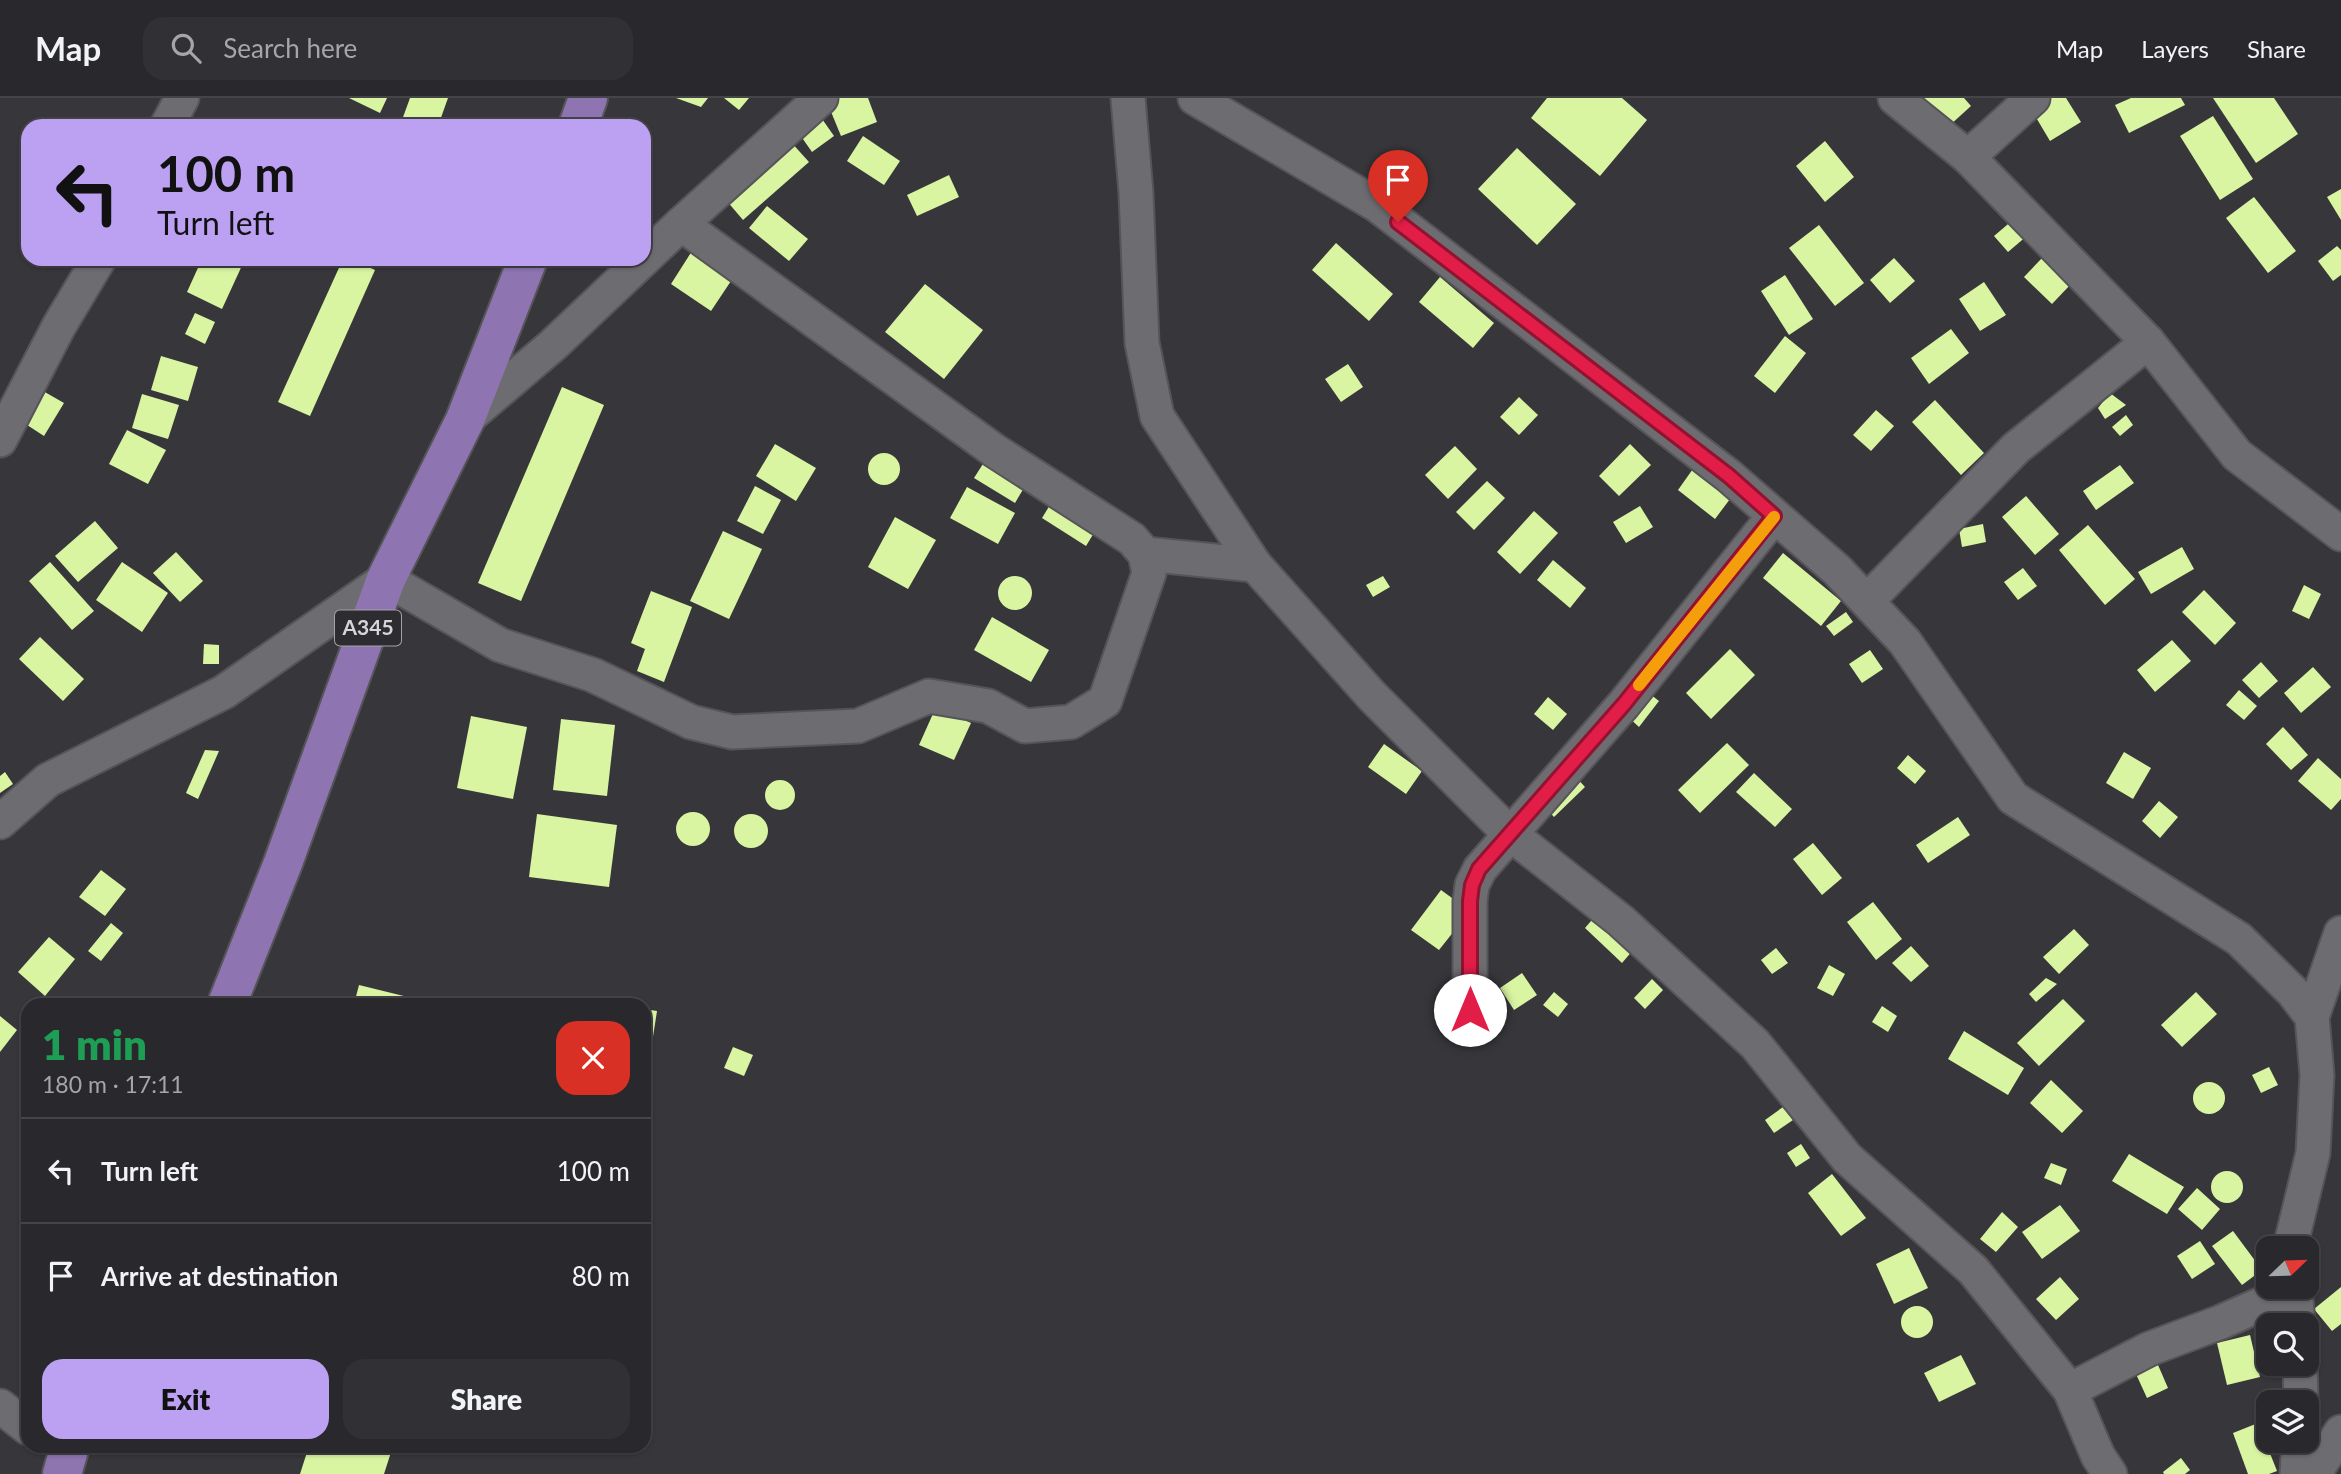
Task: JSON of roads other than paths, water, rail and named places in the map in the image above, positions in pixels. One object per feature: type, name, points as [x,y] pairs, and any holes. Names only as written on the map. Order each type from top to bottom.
[{"type":"highway","points":[[580,119],[588,98]]},
{"type":"highway","name":"A345","points":[[229,998],[284,863],[386,579],[465,420],[525,266]]},
{"type":"street","points":[[171,119],[182,98]]},
{"type":"street","points":[[651,252],[821,98]]},
{"type":"street","points":[[1128,98],[1136,193],[1142,343],[1157,416],[1255,565],[1372,696],[1509,833],[1621,921],[1755,1044],[1847,1158],[1973,1270],[2070,1390],[2098,1456],[2110,1474]]},
{"type":"street","points":[[1195,98],[1377,205],[1729,476],[1838,570],[1905,642],[2013,797],[2239,939],[2293,992],[2322,1033]]},
{"type":"street","points":[[1895,98],[1968,157],[2148,342],[2237,454],[2341,534]]},
{"type":"street","points":[[1968,157],[2033,98]]},
{"type":"street","points":[[0,822],[48,780],[224,692],[386,579],[500,645],[593,675],[691,722],[732,732],[858,726],[929,696],[988,706],[1025,726],[1071,722],[1105,701],[1149,573],[1145,554],[1132,539],[995,451],[681,224]]},
{"type":"street","points":[[0,440],[59,326],[95,266]]},
{"type":"street","points":[[465,420],[553,345],[637,266]]},
{"type":"street","points":[[1867,601],[2016,448],[2148,342]]},
{"type":"street","points":[[1470,1010],[1470,901],[1472,885],[1479,869],[1624,704],[1774,516]]},
{"type":"street","points":[[1145,554],[1255,565]]},
{"type":"street","points":[[2294,1236],[2313,1153],[2322,1033],[2341,933]]},
{"type":"street","points":[[2070,1390],[2149,1349],[2273,1299]]},
{"type":"street","points":[[0,1406],[21,1422]]},
{"type":"street","points":[[2314,1474],[2341,1432]]},
{"type":"street","points":[[2297,1474],[2298,1453]]}]
